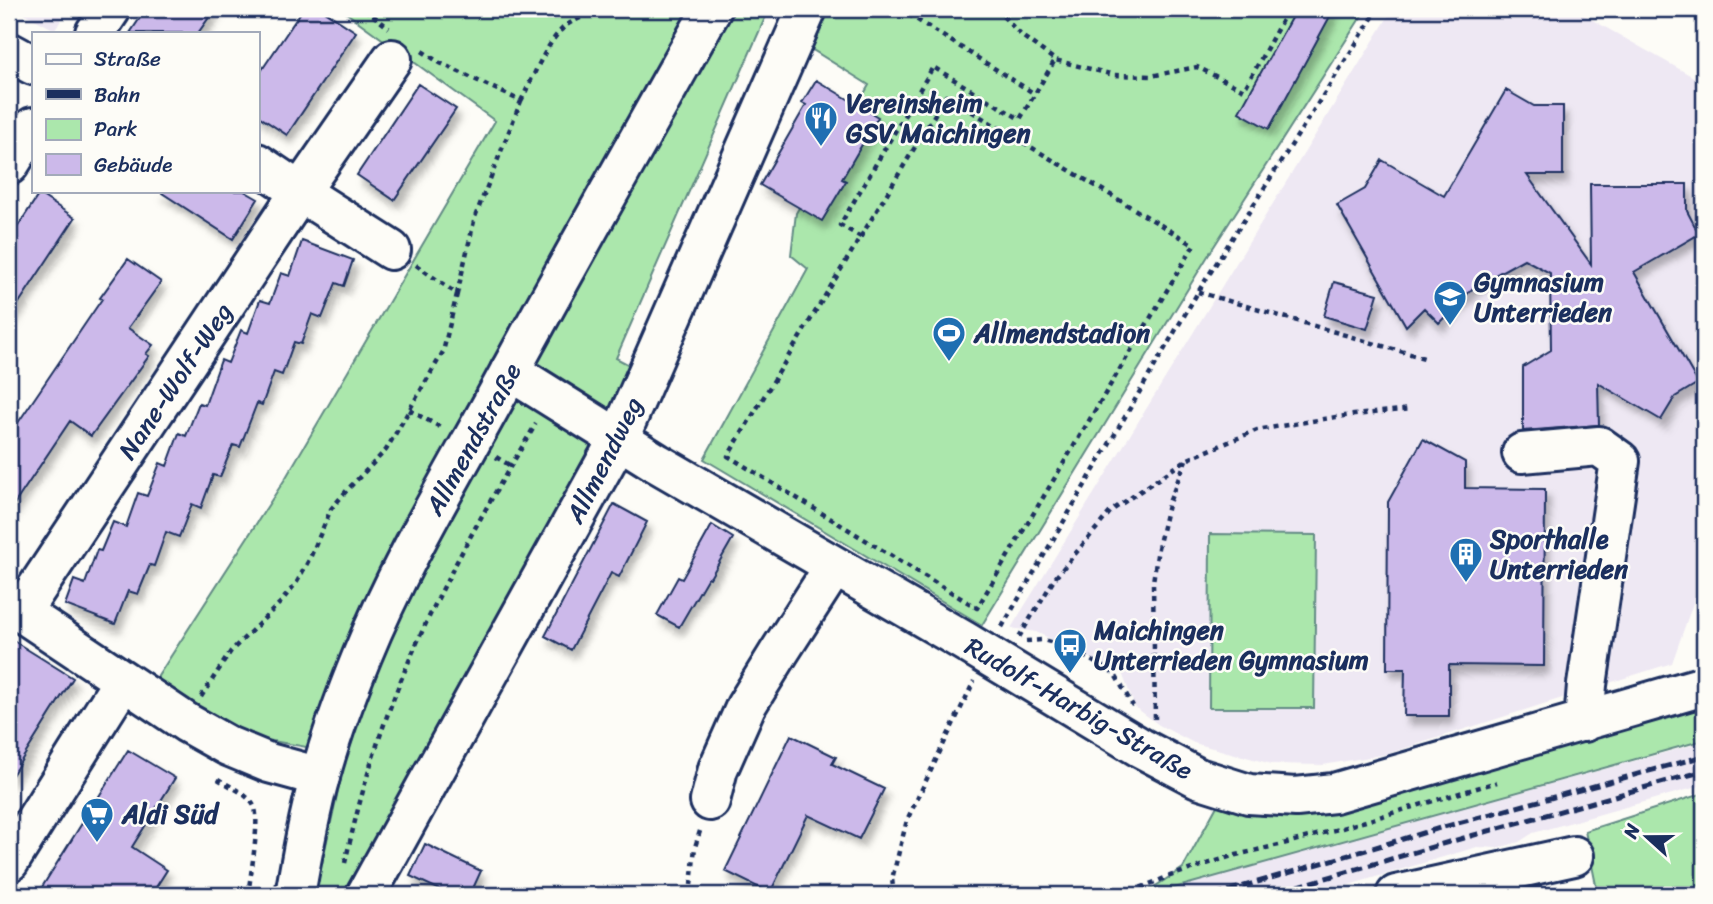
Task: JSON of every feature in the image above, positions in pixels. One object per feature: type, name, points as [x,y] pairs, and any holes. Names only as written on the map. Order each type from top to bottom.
[{"type":"street","points":[[96,32],[111,9]]},
{"type":"street","name":"Allmendstraße","points":[[295,895],[320,776],[340,712],[389,596],[510,371],[712,9]]},
{"type":"street","name":"Allmendweg","points":[[355,882],[619,438],[807,9]]},
{"type":"street","name":"Nane-Wolf-Weg","points":[[15,608],[300,192],[403,48]]},
{"type":"street","points":[[9,52],[32,64]]},
{"type":"street","points":[[9,165],[32,129]]},
{"type":"street","points":[[259,164],[391,250]]},
{"type":"street","name":"Rudolf-Harbig-Straße","points":[[510,371],[657,463],[834,567],[1001,649],[1141,748],[1198,778],[1249,794],[1296,797],[1334,793],[1704,687]]},
{"type":"street","points":[[1522,453],[1599,446],[1620,461],[1584,722]]},
{"type":"street","points":[[710,801],[718,769],[746,706],[834,567]]},
{"type":"street","points":[[15,608],[122,681],[228,746],[269,763],[320,776]]},
{"type":"street","points":[[9,862],[122,681]]},
{"type":"street","points":[[1396,895],[1574,856]]},
{"type":"path","points":[[365,9],[403,48],[521,101]]},
{"type":"path","points":[[187,723],[231,651],[280,603],[297,582],[331,509],[386,450],[443,352],[475,217],[521,101],[548,48],[564,27],[601,9]]},
{"type":"path","points":[[900,9],[1035,94]]},
{"type":"path","points":[[996,9],[1022,36],[1055,60],[1114,75],[1151,76],[1197,66],[1244,90],[1288,9]]},
{"type":"path","points":[[894,895],[892,879],[907,820],[1198,292],[1378,9]]},
{"type":"path","points":[[861,237],[840,225],[933,67],[1020,119],[1055,60]]},
{"type":"path","points":[[946,96],[1194,244],[977,608],[728,456],[861,237],[946,96]]},
{"type":"path","points":[[391,250],[457,294]]},
{"type":"path","points":[[1198,292],[1424,358]]},
{"type":"path","points":[[355,882],[355,817],[377,744],[400,685],[426,624],[468,541],[553,397]]},
{"type":"path","points":[[1001,649],[1111,511],[1186,460],[1257,430],[1336,417],[1410,409]]},
{"type":"path","points":[[1155,730],[1153,582],[1168,505],[1186,460]]},
{"type":"path","points":[[1001,649],[1043,640],[1065,646],[1114,673],[1138,717]]},
{"type":"path","points":[[214,776],[245,796],[254,806],[257,819],[248,895]]},
{"type":"path","points":[[690,895],[695,847],[710,801]]},
{"type":"shaded area","points":[[16,9],[68,9],[55,30]]},
{"type":"shaded area","name":"Gymnasium Unterrieden","points":[[1393,9],[1573,9],[1704,83],[1704,572],[1672,663],[1387,754],[1323,765],[1272,764],[1194,743],[1159,725],[1135,707],[1122,673],[1036,632],[1011,628]]},
{"type":"shaded area","points":[[1704,742],[1704,785],[1533,833],[1519,842],[1498,848],[1477,847],[1315,895],[1149,895],[1234,870]]},
{"type":"green space","points":[[341,9],[769,9],[616,358],[635,368],[348,895],[315,895],[346,754],[245,736],[153,684],[285,479],[495,121]]},
{"type":"green space","name":"Allmendstadion","points":[[825,9],[1366,9],[1211,251],[982,625],[704,459],[808,269],[791,255],[796,213],[869,85],[808,47]]},
{"type":"green space","points":[[1210,534],[1316,535],[1314,708],[1209,708]]},
{"type":"green space","points":[[1704,694],[1704,740],[1142,895],[1183,868],[1218,804]]},
{"type":"green space","points":[[1704,793],[1704,895],[1598,895],[1585,831]]},
{"type":"building","points":[[146,9],[215,9],[199,32],[131,32]]},
{"type":"building","points":[[303,9],[321,9],[356,32],[287,135],[259,116],[259,74]]},
{"type":"building","points":[[1296,9],[1334,9],[1269,129],[1239,112]]},
{"type":"building","name":"Vereinsheim GSV Maichingen","points":[[816,80],[878,117],[842,179],[846,181],[822,221],[760,185],[806,105],[802,103]]},
{"type":"building","points":[[418,84],[456,109],[394,200],[357,175]]},
{"type":"building","points":[[1506,90],[1534,106],[1563,106],[1563,175],[1527,175],[1591,264],[1590,184],[1687,184],[1687,211],[1699,234],[1634,272],[1698,383],[1675,397],[1661,420],[1598,383],[1599,425],[1523,431],[1523,367],[1551,350],[1550,273],[1524,259],[1475,286],[1439,323],[1424,308],[1406,326],[1337,205],[1365,189],[1382,160],[1444,196]]},
{"type":"building","points":[[161,192],[246,192],[258,199],[233,239]]},
{"type":"building","points":[[39,194],[75,218],[9,318],[9,240]]},
{"type":"building","points":[[302,241],[353,260],[344,286],[336,283],[322,318],[312,314],[301,344],[294,342],[282,375],[274,372],[262,405],[257,403],[240,447],[233,445],[220,477],[213,475],[201,508],[192,504],[179,537],[166,532],[154,566],[150,565],[138,594],[128,591],[115,624],[65,605],[74,580],[85,584],[97,550],[101,551],[113,522],[126,527],[138,493],[147,496],[160,463],[167,466],[179,433],[186,436],[199,403],[205,405],[221,360],[228,363],[241,330],[248,333],[260,300],[270,303],[281,273],[290,276]]},
{"type":"building","points":[[128,259],[161,282],[128,328],[153,345],[146,354],[149,356],[91,436],[70,421],[9,512],[9,436]]},
{"type":"building","points":[[1334,282],[1378,294],[1367,329],[1324,316]]},
{"type":"building","name":"Sporthalle Unterrieden","points":[[1423,439],[1465,462],[1465,488],[1545,489],[1544,666],[1449,665],[1449,716],[1404,716],[1405,669],[1387,669],[1388,502]]},
{"type":"building","points":[[614,504],[647,522],[619,577],[611,573],[571,650],[545,636]]},
{"type":"building","points":[[712,525],[733,538],[679,627],[657,615],[678,577],[682,579]]},
{"type":"building","points":[[9,638],[73,678],[9,780]]},
{"type":"building","points":[[791,735],[836,757],[832,764],[884,789],[859,839],[808,815],[770,893],[725,871]]},
{"type":"building","points":[[128,750],[175,778],[132,847],[167,870],[151,895],[37,895]]},
{"type":"building","points":[[425,844],[481,871],[470,895],[451,895],[410,876]]},
{"type":"building","points":[[1541,886],[1544,895],[1497,895]]},
{"type":"railway","points":[[1214,895],[1440,828],[1704,756]]},
{"type":"railway","points":[[1268,895],[1704,771]]},
{"type":"place","name":"Vereinsheim GSV Maichingen","points":[[821,148]]},
{"type":"place","name":"Gymnasium Unterrieden","points":[[1450,327]]},
{"type":"place","name":"Allmendstadion","points":[[949,363]]},
{"type":"place","name":"Sporthalle Unterrieden","points":[[1466,584]]},
{"type":"place","name":"Maichingen Unterrieden Gymnasium","points":[[1070,675]]},
{"type":"place","name":"Aldi Süd","points":[[97,844]]}]
